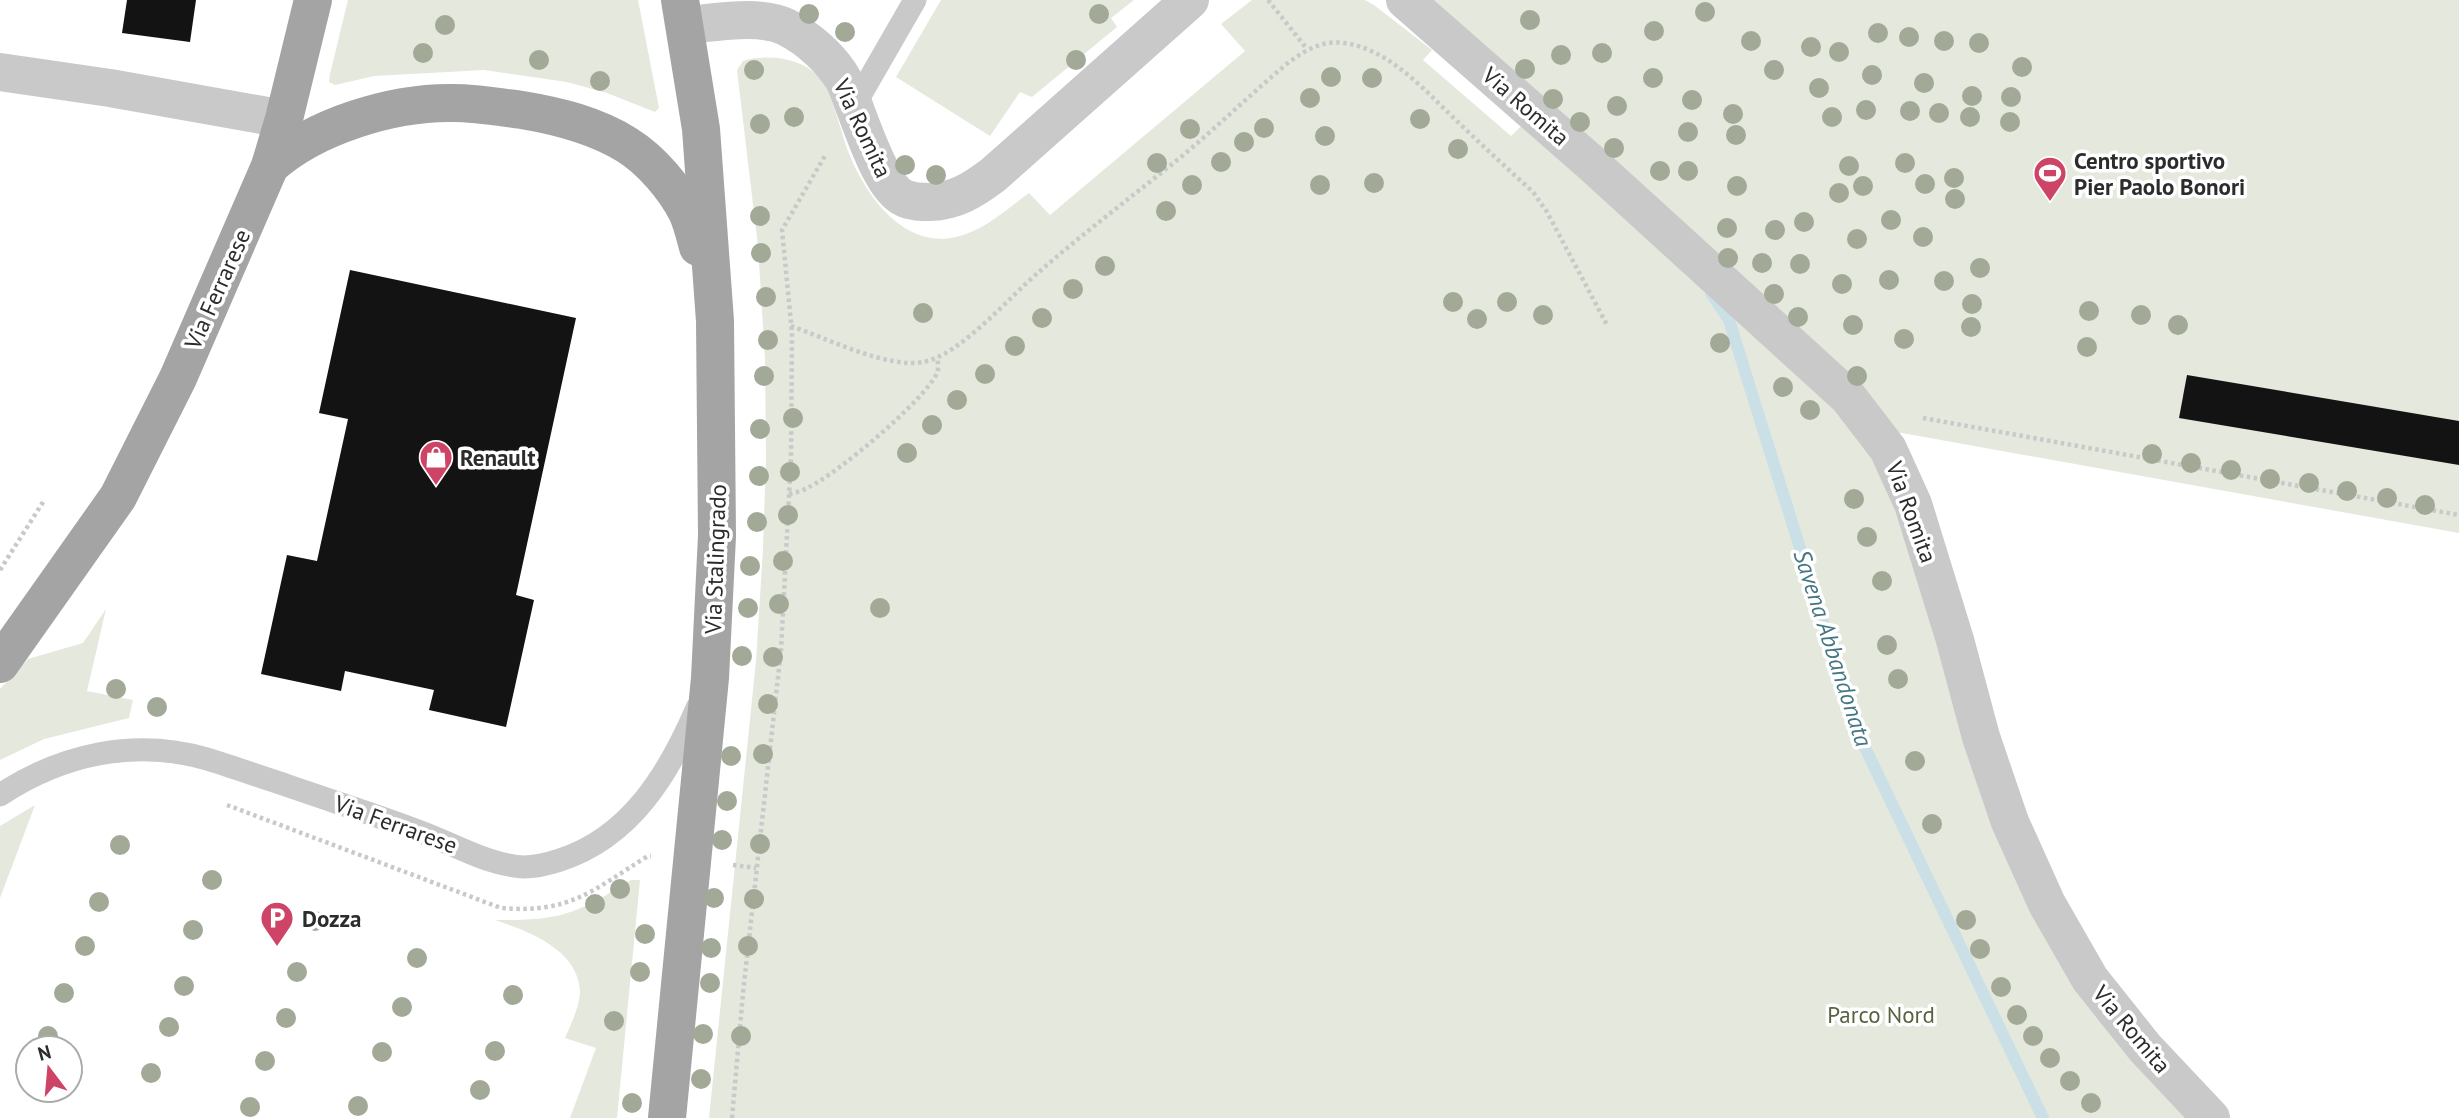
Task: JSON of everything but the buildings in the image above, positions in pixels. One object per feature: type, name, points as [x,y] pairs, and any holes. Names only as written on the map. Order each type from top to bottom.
[{"type":"main road","name":"Via Ferrarese","points":[[0,664],[118,497],[178,378],[270,166],[313,0]]},
{"type":"main road","name":"Via Stalingrado","points":[[667,1118],[710,678],[717,536],[715,321],[701,129],[683,12]]},
{"type":"main road","points":[[270,166],[285,152],[320,133],[377,114],[426,104],[495,106],[550,115],[597,128],[629,145],[653,166],[687,213],[702,260],[715,321]]},
{"type":"street","name":"Via Romita","points":[[683,12],[783,25],[806,38],[843,79],[880,169],[893,191],[903,198],[920,202],[960,197],[993,175],[1190,0]]},
{"type":"street","name":"Via Romita","points":[[1405,0],[1590,162],[1848,397],[1888,449],[1913,504],[1955,640],[1981,737],[2010,822],[2047,904],[2090,979],[2145,1048],[2211,1118]]},
{"type":"street","points":[[0,72],[110,88],[284,119]]},
{"type":"lane","points":[[854,106],[915,0]]},
{"type":"lane","name":"Via Ferrarese","points":[[0,795],[58,764],[100,752],[134,749],[178,754],[205,759],[337,803],[508,865],[526,867],[548,864],[593,846],[634,814],[657,786],[671,762],[710,678]]},
{"type":"path","points":[[1268,0],[1307,49]]},
{"type":"path","points":[[791,326],[893,362],[923,362],[954,349],[1086,231],[1182,156],[1260,86],[1307,49],[1325,43],[1344,43],[1365,48],[1389,60],[1533,192],[1547,212],[1607,325]]},
{"type":"path","points":[[732,1118],[781,650],[789,494],[791,326],[782,230],[854,106]]},
{"type":"path","points":[[789,494],[808,488],[839,468],[920,396],[939,370],[937,357]]},
{"type":"path","points":[[1923,418],[2459,515]]},
{"type":"path","points":[[0,570],[46,499]]},
{"type":"path","points":[[215,800],[500,908],[527,911],[568,904],[648,856]]},
{"type":"green space","points":[[348,0],[638,0],[659,108],[655,112],[607,93],[567,82],[484,70],[374,76],[335,85],[329,82],[330,74]]},
{"type":"green space","points":[[941,0],[1134,0],[1111,18],[1117,27],[1032,97],[1020,92],[990,136],[896,77]]},
{"type":"green space","name":"Parco Nord","points":[[1252,0],[1365,0],[1374,5],[1432,50],[1423,60],[1511,136],[1522,125],[1711,297],[1729,320],[1802,554],[1718,277],[1425,0],[2459,0],[2459,533],[1891,431],[1888,449],[2047,904],[2211,1118],[709,1118],[756,661],[766,459],[765,359],[758,246],[737,70],[743,61],[772,58],[792,61],[811,70],[828,92],[857,172],[877,203],[904,227],[920,235],[937,239],[956,237],[986,225],[1029,193],[1050,215],[1245,51],[1221,24]]},
{"type":"green space","points":[[106,609],[87,691],[133,700],[129,718],[44,739],[0,760],[0,689],[28,659],[83,643]]},
{"type":"green space","points":[[35,805],[0,898],[0,826]]},
{"type":"green space","points":[[631,880],[640,880],[617,1118],[570,1118],[596,1048],[565,1038],[578,1003],[580,991],[577,976],[561,953],[549,944],[495,920],[536,919],[567,913],[596,901]]},
{"type":"waterway","name":"Savena Abbandonata","points":[[1711,293],[1729,320],[1857,731],[2043,1118]]},
{"type":"place","name":"Centro sportivo Pier Paolo Bonori","points":[[2050,203]]},
{"type":"place","name":"Renault","points":[[436,487]]},
{"type":"place","name":"Dozza","points":[[277,948]]}]
